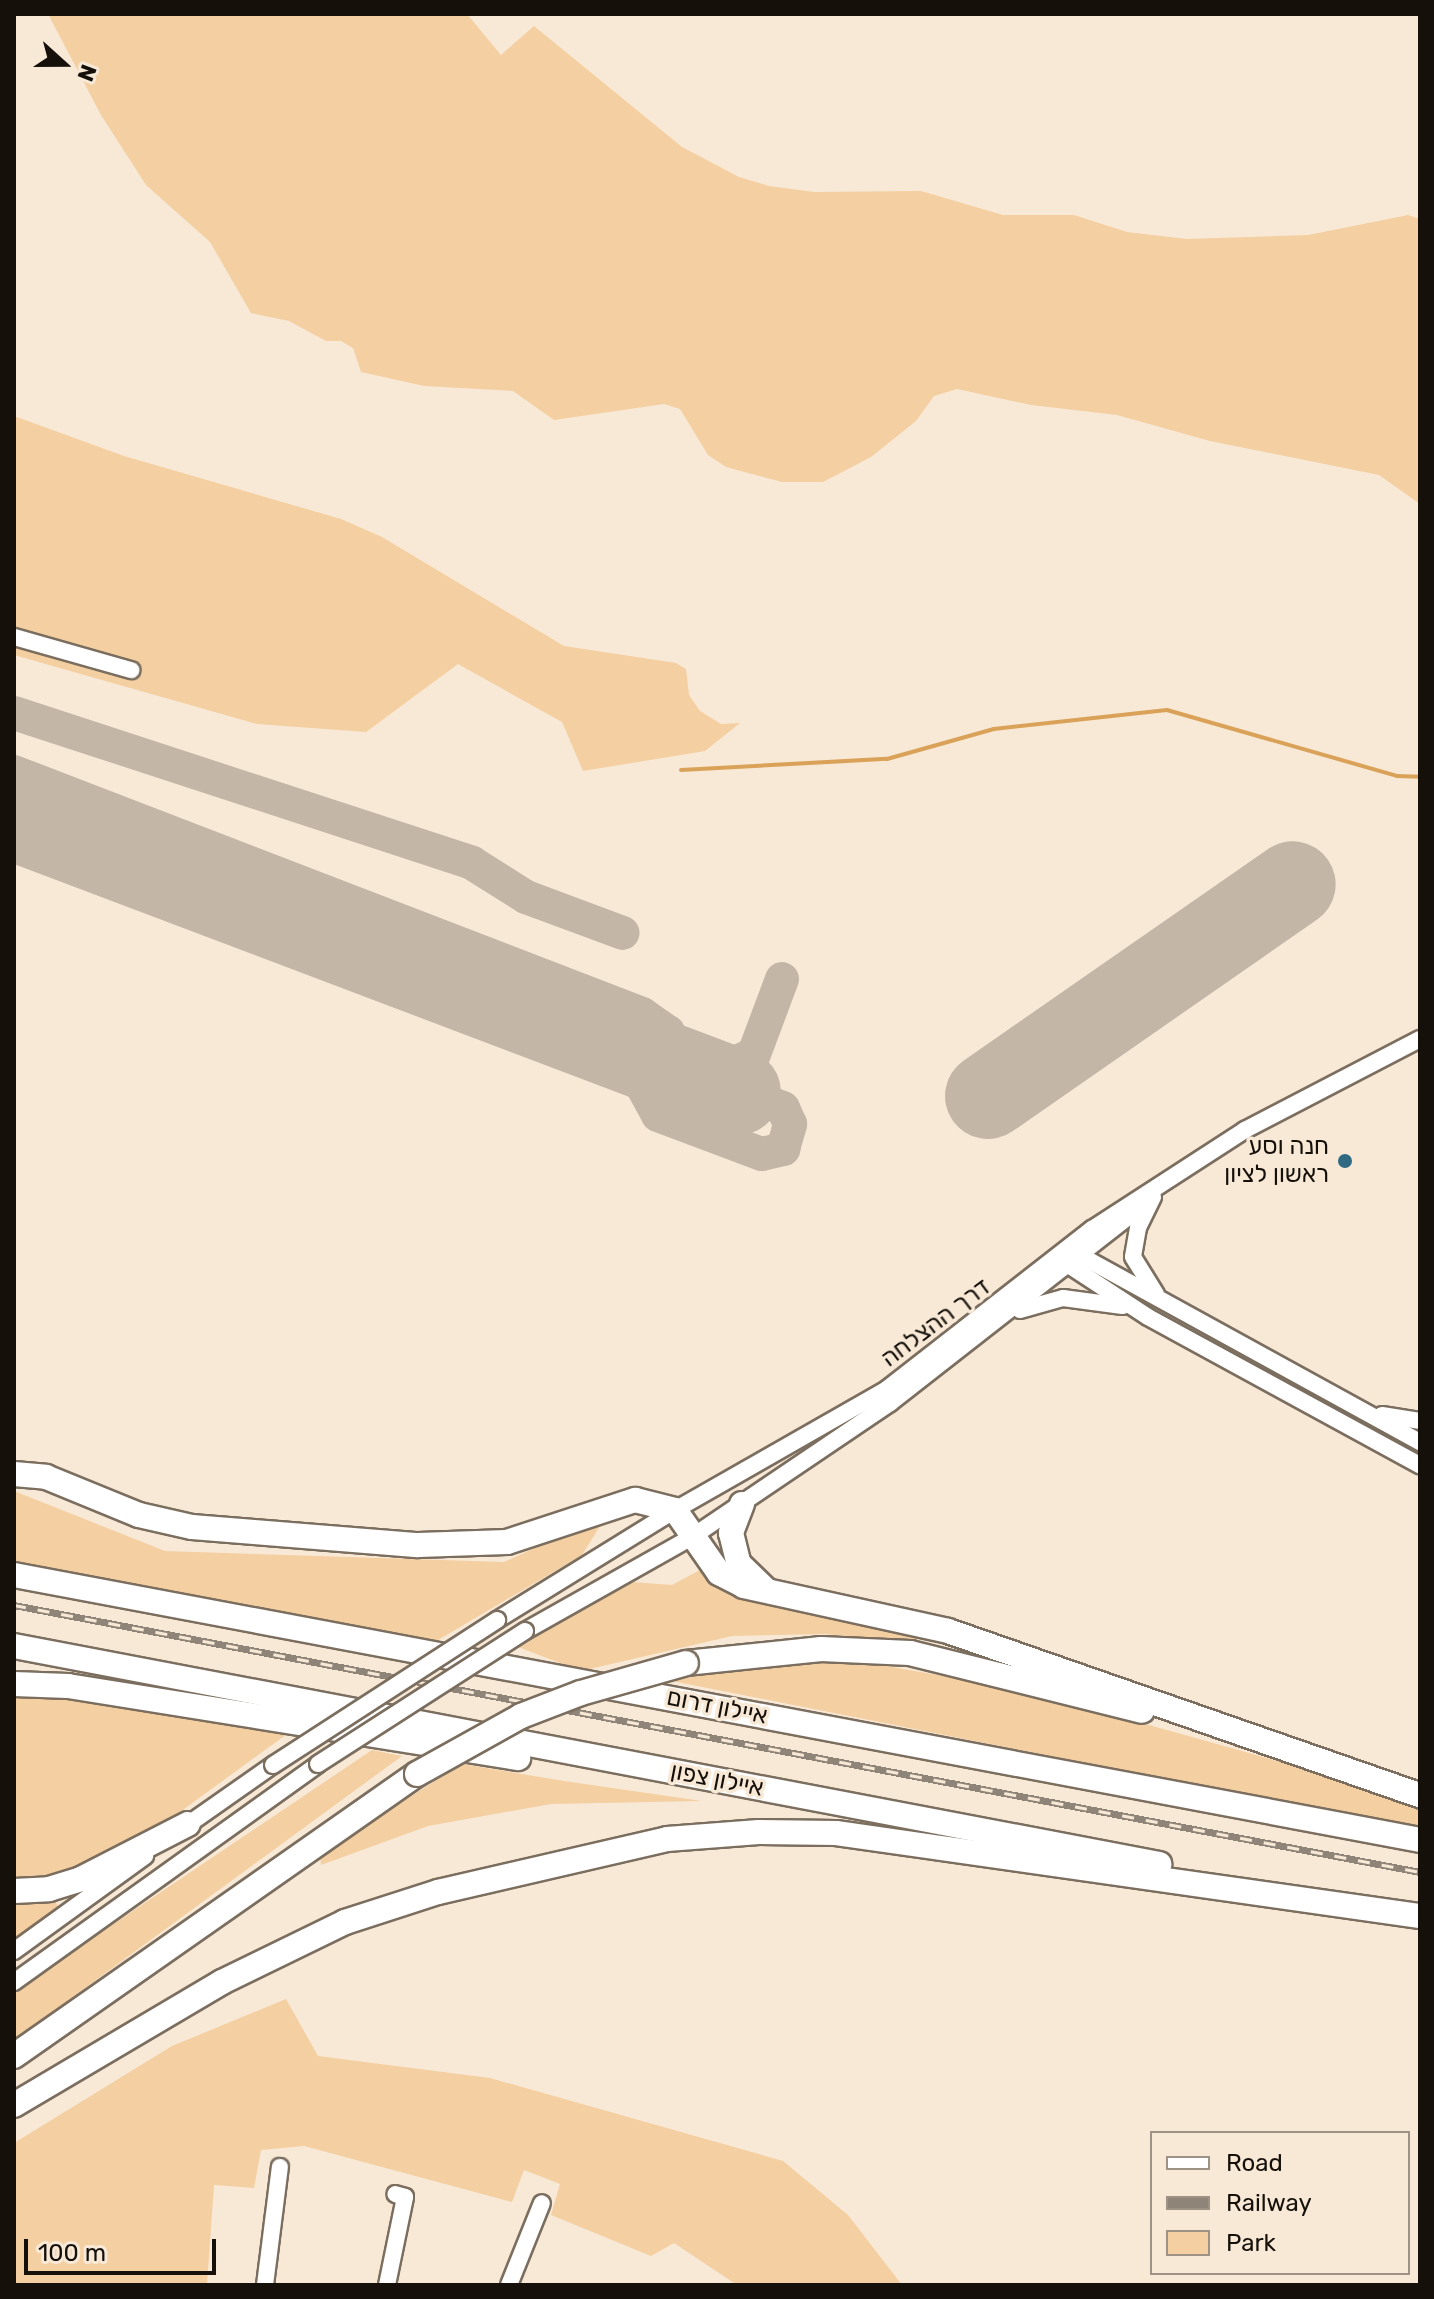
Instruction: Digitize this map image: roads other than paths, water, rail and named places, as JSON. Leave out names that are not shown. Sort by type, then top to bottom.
[{"type":"highway","points":[[14,1474],[46,1477],[139,1515],[192,1527],[418,1545],[507,1542],[635,1500],[675,1510],[719,1573],[767,1591],[961,1635],[1420,1795]]},
{"type":"highway","points":[[742,1504],[731,1533],[739,1564],[767,1591]]},
{"type":"highway","name":"איילון דרום","points":[[14,1575],[1420,1840]]},
{"type":"highway","name":"איילון צפון","points":[[14,1646],[1420,1915]]},
{"type":"highway","points":[[14,2056],[417,1774],[521,1716],[610,1683],[686,1663],[821,1649],[910,1653],[1047,1685],[1310,1758]]},
{"type":"highway","points":[[14,1684],[68,1686],[697,1787],[776,1791]]},
{"type":"highway","points":[[14,1891],[49,1889],[81,1879],[188,1824]]},
{"type":"highway","points":[[14,2105],[222,1982],[345,1922],[438,1892],[667,1839],[759,1832],[836,1833],[1420,1915]]},
{"type":"street","points":[[14,637],[131,670]]},
{"type":"street","name":"דרך ההצלחה","points":[[14,1982],[318,1764],[525,1631],[692,1537],[890,1403],[1003,1316],[1069,1258],[1212,1152],[1293,1101],[1420,1039]]},
{"type":"street","name":"דרך ההצלחה","points":[[14,1951],[273,1765],[497,1620],[675,1510],[887,1389],[1212,1152]]},
{"type":"street","points":[[1153,1197],[1138,1228],[1133,1257],[1145,1284],[1165,1304]]},
{"type":"street","points":[[1069,1258],[1165,1304],[1420,1442]]},
{"type":"street","points":[[1069,1258],[1148,1317],[1420,1465]]},
{"type":"street","points":[[1003,1316],[1063,1298],[1089,1298],[1148,1317]]},
{"type":"street","points":[[1366,1412],[1420,1421]]},
{"type":"street","points":[[265,2285],[280,2167]]},
{"type":"street","points":[[387,2285],[405,2197],[395,2194]]},
{"type":"street","points":[[509,2285],[542,2203]]},
{"type":"waterway","points":[[681,770],[887,759],[994,729],[1167,710],[1397,776],[1420,777]]},
{"type":"railway","points":[[14,1605],[1420,1872]]},
{"type":"place","name":"חנה וסע ראשון לציון","points":[[1345,1161]]}]
